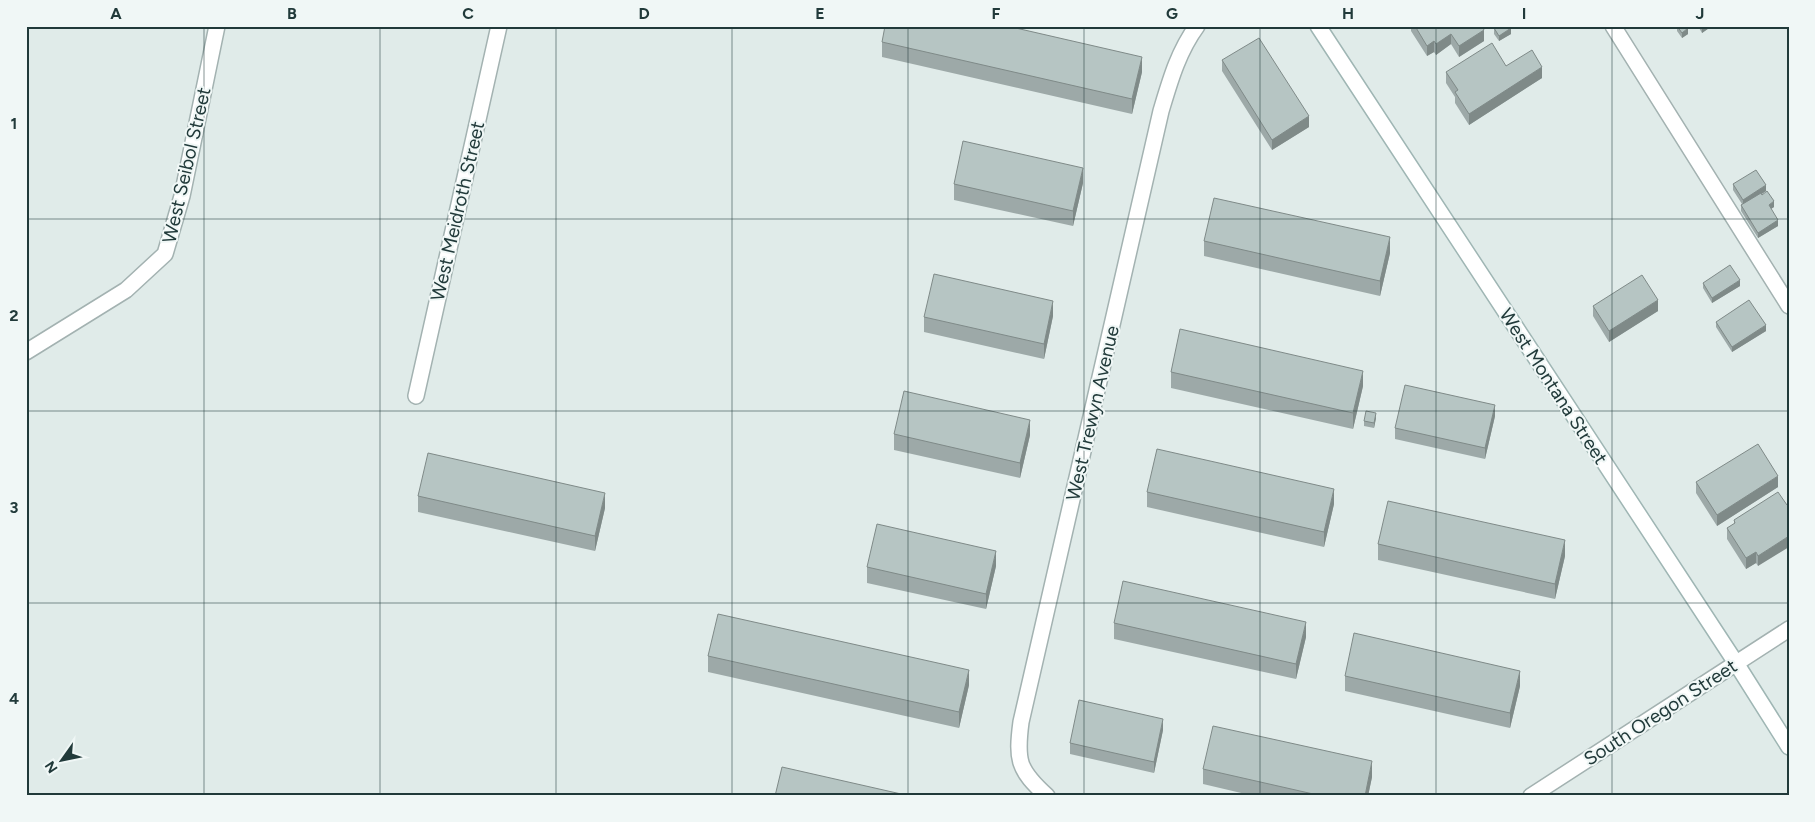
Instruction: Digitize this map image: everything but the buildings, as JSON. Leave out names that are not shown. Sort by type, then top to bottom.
[{"type":"street","name":"West Seibol Street","points":[[26,352],[126,290],[165,254],[182,196],[217,26]]},
{"type":"street","name":"West Meidroth Street","points":[[416,396],[499,26]]},
{"type":"street","name":"West Trewyn Avenue","points":[[1048,796],[1035,785],[1022,769],[1018,746],[1021,722],[1161,110],[1175,64],[1196,26]]},
{"type":"street","name":"West Montana Street","points":[[1318,26],[1736,663],[1789,748]]},
{"type":"street","points":[[1613,26],[1789,306]]},
{"type":"street","name":"South Oregon Street","points":[[1535,795],[1789,629]]}]
